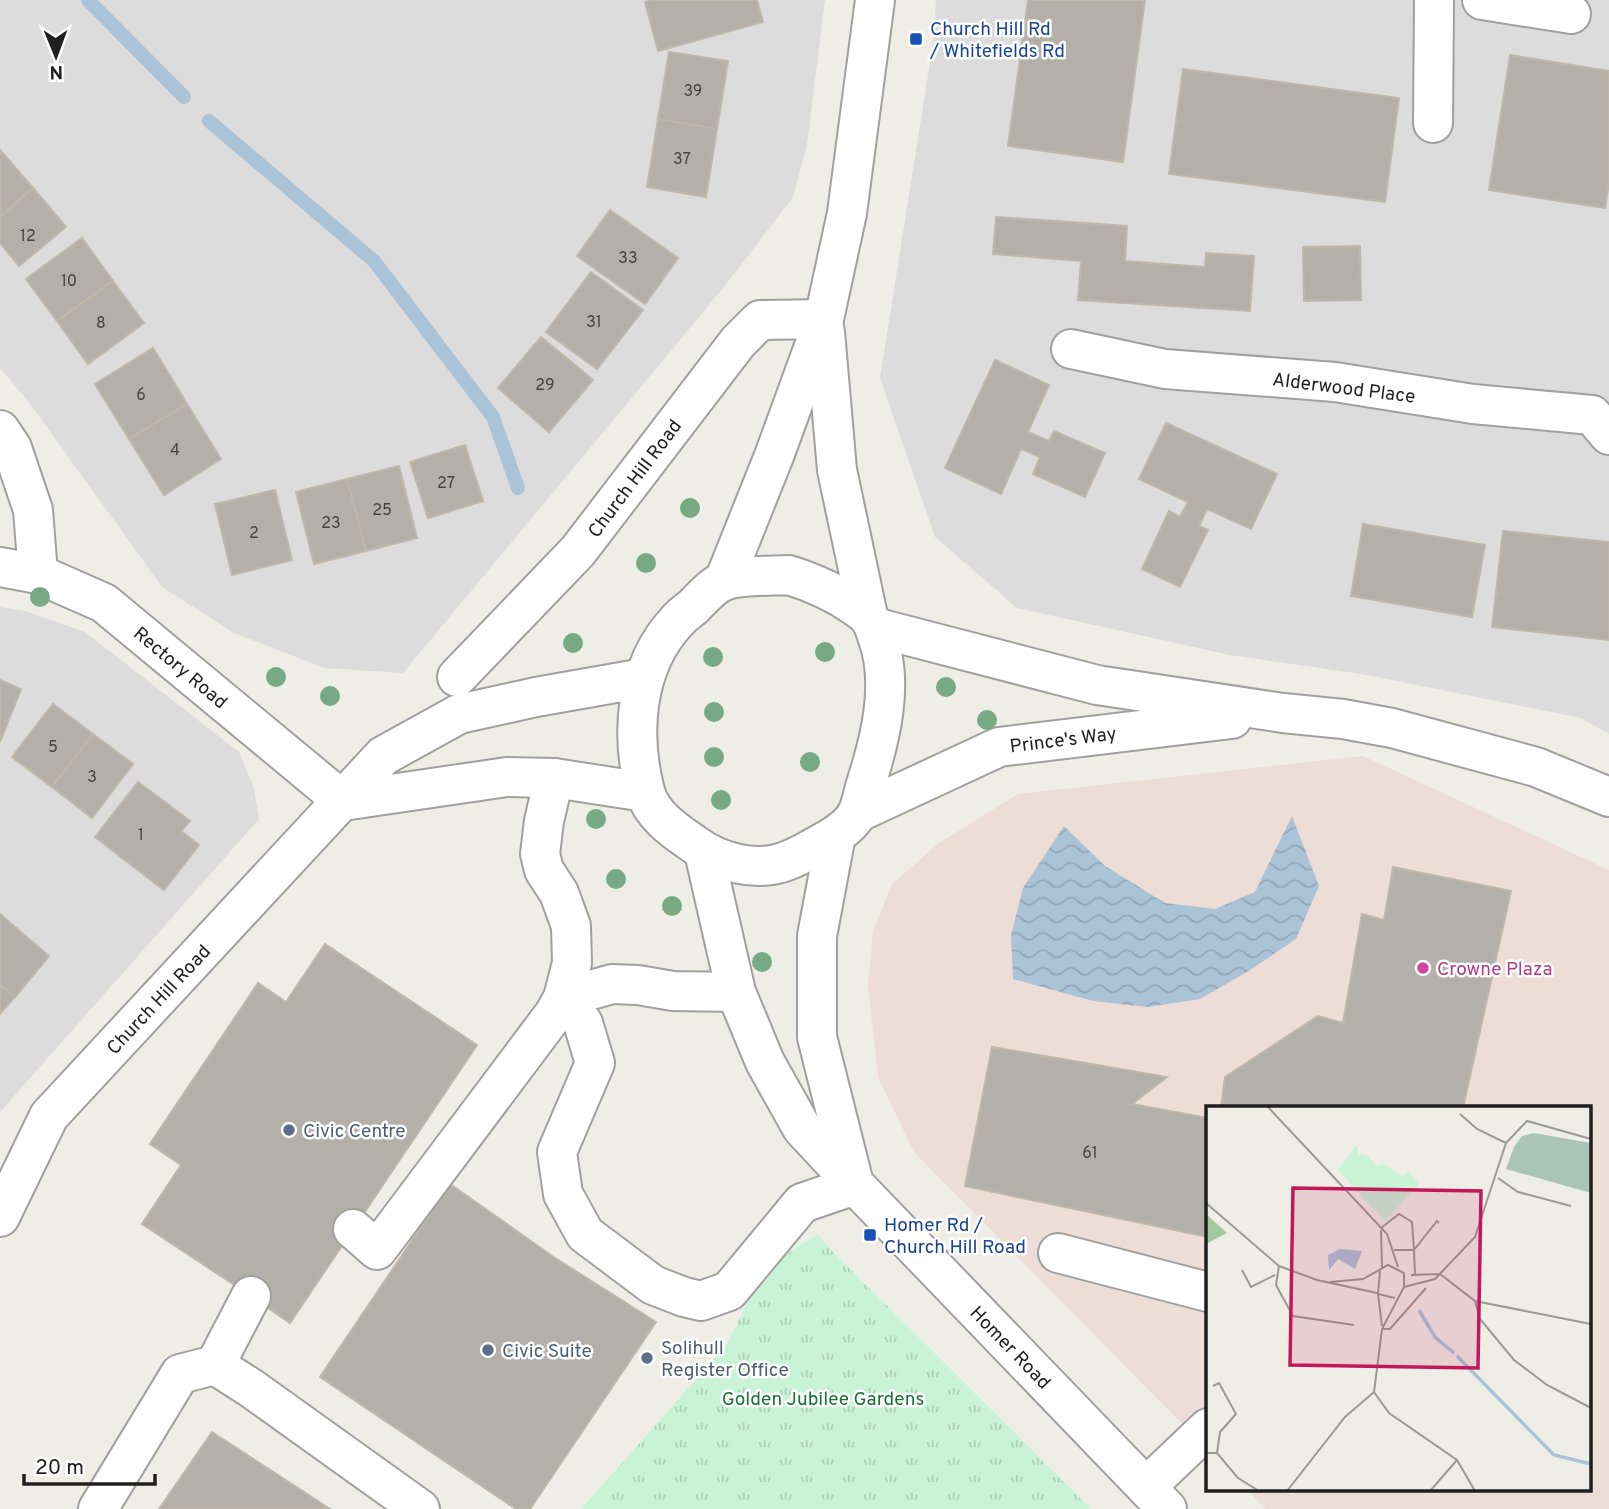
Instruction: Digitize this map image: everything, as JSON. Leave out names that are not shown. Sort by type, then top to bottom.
[{"type":"street","points":[[343,801],[507,777],[554,778],[645,792],[637,735],[644,678],[653,657],[676,621],[724,581],[774,456],[824,319],[847,213],[875,0]]},
{"type":"street","points":[[1433,123],[1434,0]]},
{"type":"street","points":[[1482,0],[1571,14]]},
{"type":"street","points":[[824,319],[837,470],[871,621]]},
{"type":"street","name":"Church Hill Road","points":[[457,677],[578,551],[738,342],[760,320],[824,319]]},
{"type":"street","name":"Alderwood Place","points":[[1071,349],[1165,369],[1335,382],[1473,404],[1592,415],[1609,435]]},
{"type":"street","points":[[0,430],[12,448],[33,510],[38,574]]},
{"type":"street","name":"Rectory Road","points":[[0,567],[38,574],[104,603],[343,801]]},
{"type":"street","points":[[724,581],[789,575],[817,584],[841,596],[871,621]]},
{"type":"street","name":"Prince's Way","points":[[871,621],[1097,685],[1392,728],[1536,767],[1609,797]]},
{"type":"street","name":"Homer Road","points":[[855,1185],[817,1037],[817,936],[846,824],[873,763],[884,698],[885,664],[871,621]]},
{"type":"street","name":"Church Hill Road","points":[[0,1217],[49,1116],[383,756],[459,714],[644,678]]},
{"type":"street","name":"Prince's Way","points":[[645,792],[660,816],[704,852],[746,865],[782,863],[809,851],[846,824],[999,747],[1283,713]]},
{"type":"street","points":[[353,1229],[377,1250],[554,1014],[563,998],[572,963],[572,926],[559,893],[544,870],[540,854],[554,778]]},
{"type":"street","name":"Homer Road","points":[[704,852],[736,992],[765,1062],[802,1128],[1157,1498]]},
{"type":"street","points":[[563,998],[612,984],[673,991],[736,992]]},
{"type":"street","points":[[563,998],[583,1023],[594,1063],[557,1152],[563,1194],[585,1234],[653,1285],[701,1301],[729,1291],[802,1203],[855,1185]]},
{"type":"street","points":[[1058,1253],[1206,1291]]},
{"type":"street","points":[[215,1365],[251,1296]]},
{"type":"street","points":[[98,1509],[180,1374],[215,1365],[235,1376],[420,1509]]},
{"type":"street","points":[[1157,1498],[1206,1431]]},
{"type":"shaded area","points":[[0,0],[825,0],[807,145],[793,197],[728,282],[403,673],[324,668],[234,633],[162,587],[31,405],[0,368]]},
{"type":"shaded area","points":[[936,0],[1609,0],[1609,734],[1581,718],[1367,675],[1230,655],[1017,608],[935,537],[880,378],[934,37]]},
{"type":"shaded area","points":[[0,607],[25,611],[85,632],[239,752],[254,788],[259,819],[0,1112]]},
{"type":"shaded area","points":[[1363,756],[1609,870],[1609,1509],[1266,1509],[1249,1492],[1592,1492],[1592,1106],[1206,1106],[1206,1448],[914,1152],[878,1077],[868,987],[873,931],[892,884],[939,843],[1018,794]]},
{"type":"green space","name":"Golden Jubilee Gardens","points":[[818,1234],[1091,1509],[581,1509],[726,1346],[765,1267]]},
{"type":"water","points":[[1292,816],[1319,886],[1296,939],[1247,972],[1200,999],[1148,1007],[1093,1001],[1013,979],[1011,935],[1023,888],[1064,826],[1105,866],[1165,903],[1215,909],[1255,892]]},
{"type":"building","points":[[757,0],[763,22],[658,51],[645,2]]},
{"type":"building","points":[[1028,0],[1145,0],[1123,162],[1008,146]]},
{"type":"building","points":[[669,52],[728,61],[717,129],[658,119]]},
{"type":"building","points":[[1510,55],[1609,71],[1609,183],[1605,208],[1489,190]]},
{"type":"building","points":[[1183,69],[1399,98],[1385,202],[1169,174]]},
{"type":"building","points":[[658,119],[717,129],[706,197],[647,187]]},
{"type":"building","points":[[0,150],[33,188],[0,217]]},
{"type":"building","points":[[33,188],[66,227],[19,266],[0,243],[0,217]]},
{"type":"building","points":[[610,210],[678,258],[645,304],[577,256]]},
{"type":"building","points":[[996,217],[1127,226],[1125,261],[1205,267],[1206,253],[1254,256],[1250,311],[1078,300],[1081,261],[993,254]]},
{"type":"building","points":[[82,238],[113,281],[57,321],[26,279]]},
{"type":"building","points":[[1360,246],[1361,300],[1304,301],[1303,247]]},
{"type":"building","points":[[591,272],[643,310],[597,369],[546,332]]},
{"type":"building","points":[[113,281],[144,323],[88,364],[57,321]]},
{"type":"building","points":[[541,337],[593,380],[549,432],[498,388]]},
{"type":"building","points":[[153,348],[187,404],[129,439],[95,384]]},
{"type":"building","points":[[995,360],[1049,385],[1028,432],[1049,441],[1054,431],[1105,453],[1085,497],[1033,474],[1040,457],[1021,449],[1001,494],[945,468]]},
{"type":"building","points":[[187,404],[221,459],[164,495],[129,439]]},
{"type":"building","points":[[1166,423],[1277,474],[1251,529],[1207,509],[1199,526],[1208,530],[1180,587],[1142,569],[1169,511],[1180,517],[1188,502],[1139,479]]},
{"type":"building","points":[[465,445],[483,501],[428,518],[410,462]]},
{"type":"building","points":[[399,466],[417,538],[366,551],[347,479]]},
{"type":"building","points":[[347,479],[366,551],[314,564],[296,492]]},
{"type":"building","points":[[275,490],[292,560],[232,575],[215,504]]},
{"type":"building","points":[[1363,524],[1485,545],[1472,617],[1351,596]]},
{"type":"building","points":[[1503,531],[1609,542],[1609,640],[1492,627]]},
{"type":"building","points":[[0,680],[21,689],[0,742]]},
{"type":"building","points":[[53,704],[93,734],[52,787],[12,757]]},
{"type":"building","points":[[93,734],[133,764],[92,818],[52,787]]},
{"type":"building","points":[[138,782],[190,821],[181,831],[199,845],[164,890],[95,837]]},
{"type":"building","name":"Crowne Plaza","points":[[1393,867],[1511,891],[1463,1106],[1221,1106],[1225,1077],[1318,1016],[1343,1023],[1362,914],[1384,920]]},
{"type":"building","points":[[0,914],[49,956],[15,997],[0,985]]},
{"type":"building","name":"Civic Centre","points":[[325,944],[477,1045],[290,1323],[142,1224],[181,1165],[150,1144],[258,983],[286,1002]]},
{"type":"building","points":[[0,985],[15,997],[0,1014]]},
{"type":"building","points":[[992,1047],[1167,1077],[1132,1104],[1206,1118],[1206,1237],[965,1186]]},
{"type":"building","name":"Civic Suite","points":[[450,1184],[555,1258],[656,1322],[530,1509],[516,1509],[320,1377]]},
{"type":"building","points":[[212,1432],[330,1509],[159,1509]]},
{"type":"waterway","points":[[88,0],[184,97]]},
{"type":"waterway","points":[[209,121],[374,261],[493,417],[518,488]]},
{"type":"place","name":"Church Hill Rd / Whitefields Rd","points":[[916,39]]},
{"type":"place","name":"Crowne Plaza","points":[[1423,968]]},
{"type":"place","name":"Civic Centre","points":[[289,1130]]},
{"type":"place","name":"Homer Rd / Church Hill Road","points":[[870,1235]]},
{"type":"place","name":"Civic Suite","points":[[488,1350]]},
{"type":"place","name":"Solihull Register Office","points":[[647,1358]]}]
